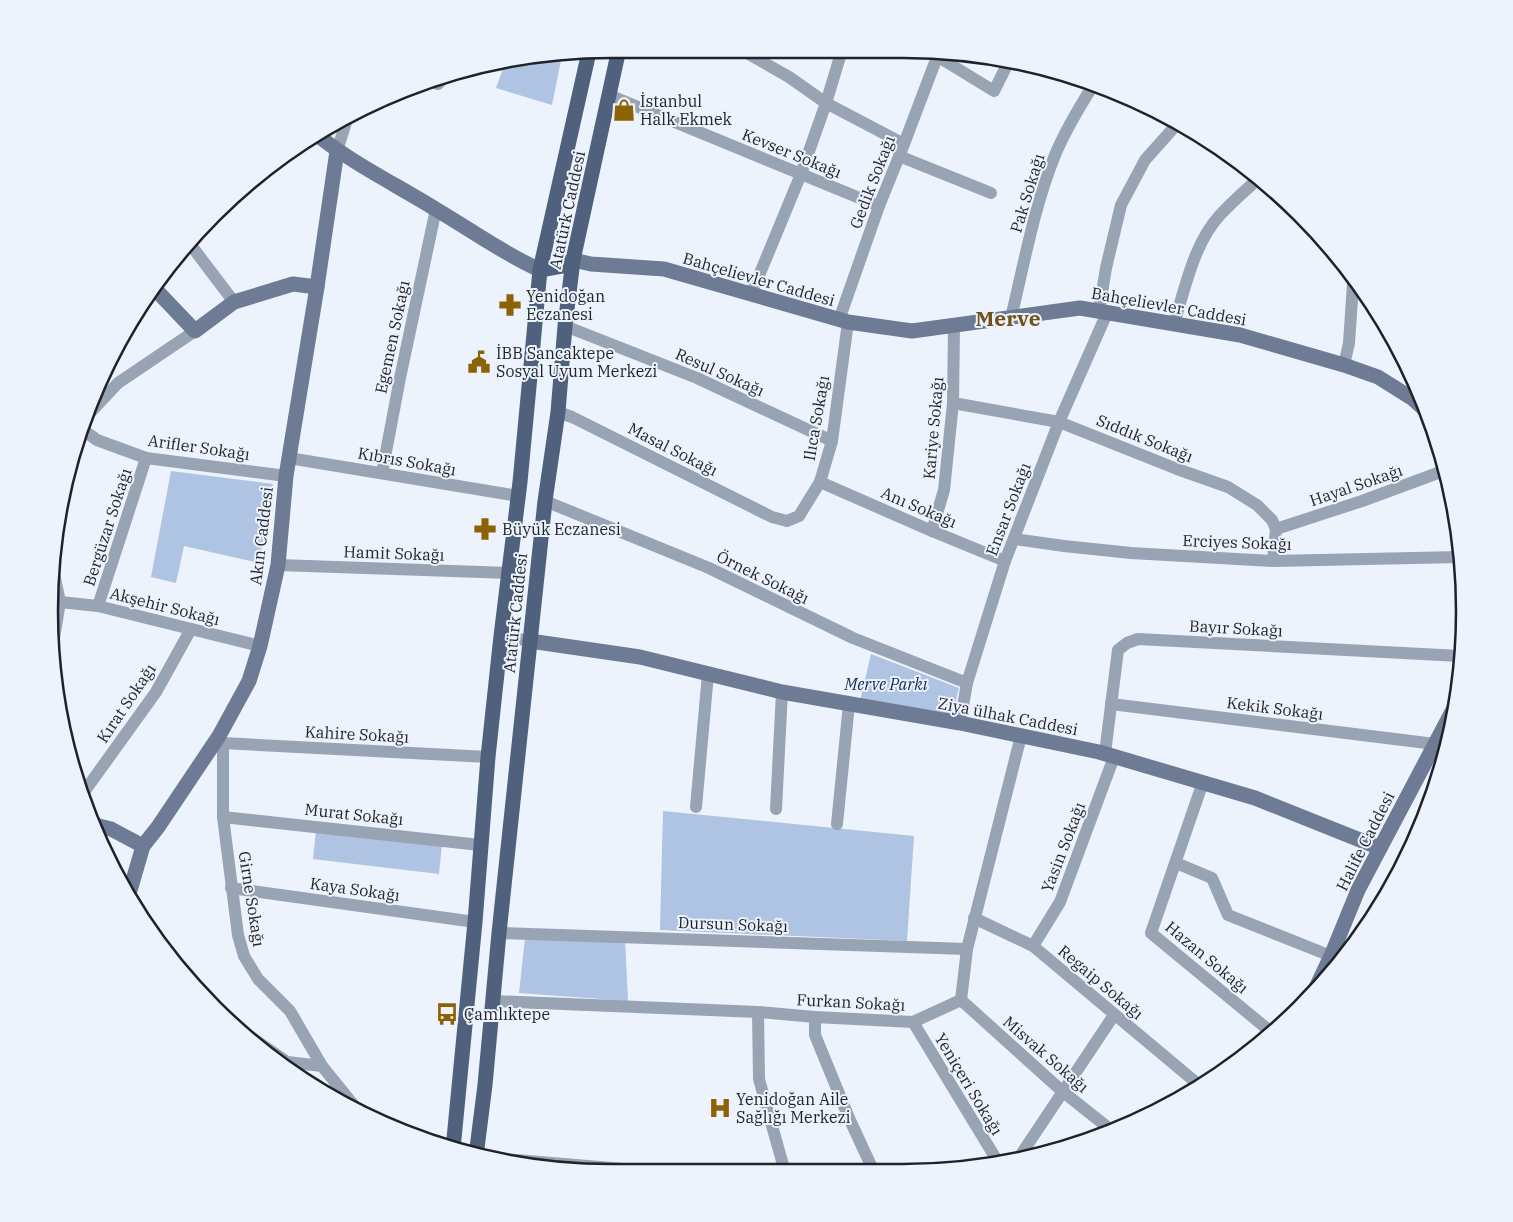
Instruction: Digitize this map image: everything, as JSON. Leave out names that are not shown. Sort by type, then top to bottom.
[{"type":"main road","name":"Atatürk Caddesi","points":[[477,1148],[545,501],[558,412],[573,260],[617,58]]},
{"type":"main road","name":"Atatürk Caddesi","points":[[454,1142],[475,922],[488,757],[510,573],[540,270],[588,59]]},
{"type":"main road","points":[[540,270],[562,266],[573,260]]},
{"type":"street","points":[[756,58],[789,76],[826,103],[904,144]]},
{"type":"street","points":[[751,295],[801,174],[840,58]]},
{"type":"street","name":"Gedik Sokağı","points":[[843,321],[879,206],[904,144],[930,59]]},
{"type":"street","points":[[942,59],[994,91],[1006,67]]},
{"type":"street","name":"Pak Sokağı","points":[[1011,318],[1031,232],[1055,154],[1090,91]]},
{"type":"street","name":"Kevser Sokağı","points":[[609,95],[879,206]]},
{"type":"street","points":[[337,151],[345,126]]},
{"type":"street","name":"Ensar Sokağı","points":[[960,723],[967,683],[1006,561],[1103,312],[1106,268],[1120,205],[1145,160],[1173,129]]},
{"type":"street","points":[[322,139],[337,151],[436,209],[517,260],[540,270]]},
{"type":"street","name":"Akın Caddesi","points":[[131,886],[143,846],[221,739],[249,681],[260,646],[278,565],[286,476],[337,151]]},
{"type":"street","points":[[899,156],[991,193]]},
{"type":"street","points":[[1174,324],[1193,261],[1204,239],[1219,216],[1253,184]]},
{"type":"street","name":"Egemen Sokağı","points":[[382,473],[436,209]]},
{"type":"street","points":[[193,248],[234,302]]},
{"type":"street","name":"Bahçelievler Caddesi","points":[[573,260],[591,264],[664,269],[843,321],[912,331],[1080,308],[1240,335],[1344,365],[1378,377],[1413,400]]},
{"type":"street","points":[[98,404],[118,383],[196,331],[234,302],[292,284],[317,287]]},
{"type":"street","points":[[1344,365],[1349,343],[1353,290]]},
{"type":"street","points":[[159,293],[196,331]]},
{"type":"street","name":"Ilıca Sokağı","points":[[772,517],[787,520],[800,516],[820,482],[832,441],[843,321]]},
{"type":"street","name":"Resul Sokağı","points":[[565,326],[697,378],[832,441]]},
{"type":"street","name":"Kariye Sokağı","points":[[932,531],[944,490],[953,403],[954,326]]},
{"type":"street","name":"Sıddık Sokağı","points":[[953,403],[1059,422],[1177,469],[1228,487],[1258,505],[1272,520],[1276,528]]},
{"type":"street","name":"Masal Sokağı","points":[[558,412],[572,417],[772,517]]},
{"type":"street","name":"Arifler Sokağı","points":[[87,433],[97,440],[146,458],[286,476]]},
{"type":"street","name":"Bergüzar Sokağı","points":[[98,606],[146,458]]},
{"type":"street","name":"Kıbrıs Sokağı","points":[[289,458],[518,496]]},
{"type":"street","name":"Hayal Sokağı","points":[[1276,528],[1362,501],[1438,473]]},
{"type":"street","name":"Anı Sokağı","points":[[820,482],[1006,561]]},
{"type":"street","name":"Örnek Sokağı","points":[[545,501],[709,568],[853,638],[967,683]]},
{"type":"street","points":[[1273,561],[1276,528]]},
{"type":"street","name":"Erciyes Sokağı","points":[[1014,539],[1131,553],[1273,561],[1453,557]]},
{"type":"street","name":"Hamit Sokağı","points":[[278,565],[510,573]]},
{"type":"street","points":[[58,595],[60,602],[58,614]]},
{"type":"street","name":"Akşehir Sokağı","points":[[60,602],[98,606],[260,646]]},
{"type":"street","name":"Kırat Sokağı","points":[[87,788],[156,692],[191,629]]},
{"type":"street","points":[[501,636],[530,641]]},
{"type":"street","name":"Bayır Sokağı","points":[[1109,755],[1111,704],[1118,650],[1127,642],[1138,639],[1453,656]]},
{"type":"street","name":"Ziya ülhak Caddesi","points":[[530,641],[640,658],[782,692],[960,723],[1109,755],[1255,798],[1380,848]]},
{"type":"street","points":[[696,807],[708,674]]},
{"type":"street","points":[[776,809],[782,692]]},
{"type":"street","points":[[838,824],[849,704]]},
{"type":"street","name":"Kekik Sokağı","points":[[1111,704],[1435,744]]},
{"type":"street","name":"Halife Caddesi","points":[[1337,952],[1358,890],[1442,731]]},
{"type":"street","points":[[961,1000],[966,949],[1021,736]]},
{"type":"street","name":"Kahire Sokağı","points":[[221,739],[488,757]]},
{"type":"street","name":"Girne Sokağı","points":[[221,739],[223,817],[238,935],[244,956],[258,979],[290,1012],[322,1066],[347,1097]]},
{"type":"street","name":"Yasin Sokağı","points":[[1033,946],[1060,902],[1109,755]]},
{"type":"street","name":"Hazan Sokağı","points":[[1202,782],[1151,933],[1266,1028]]},
{"type":"street","name":"Murat Sokağı","points":[[223,817],[480,845]]},
{"type":"street","points":[[102,827],[111,829],[143,846]]},
{"type":"street","points":[[1176,863],[1212,878],[1228,914],[1337,952]]},
{"type":"street","name":"Kaya Sokağı","points":[[231,888],[475,922]]},
{"type":"street","name":"Regaip Sokağı","points":[[974,918],[1033,946],[1194,1081]]},
{"type":"street","name":"Dursun Sokağı","points":[[499,933],[966,949]]},
{"type":"street","name":"Furkan Sokağı","points":[[493,1001],[758,1012],[815,1018],[913,1022],[961,1000]]},
{"type":"street","name":"Misvak Sokağı","points":[[961,1000],[1062,1091],[1106,1125]]},
{"type":"street","points":[[758,1012],[759,1079],[783,1164]]},
{"type":"street","points":[[1023,1151],[1114,1015]]},
{"type":"street","points":[[815,1018],[815,1035],[870,1164]]},
{"type":"street","name":"Yeniçeri Sokağı","points":[[913,1022],[995,1157]]},
{"type":"street","points":[[291,1062],[322,1066]]},
{"type":"green space","points":[[561,60],[552,105],[496,88],[503,68]]},
{"type":"green space","points":[[171,471],[273,484],[259,563],[184,546],[176,583],[151,577]]},
{"type":"green space","name":"Merve Parkı","points":[[871,654],[959,688],[952,716],[860,701]]},
{"type":"green space","points":[[663,811],[914,836],[907,941],[660,930]]},
{"type":"green space","points":[[316,830],[442,844],[439,874],[313,859]]},
{"type":"green space","points":[[525,938],[625,939],[628,1001],[519,993]]},
{"type":"place","name":"İstanbul Halk Ekmek","points":[[624,110]]},
{"type":"place","name":"Yenidoğan Eczanesi","points":[[510,305]]},
{"type":"place","name":"İBB Sancaktepe Sosyal Uyum Merkezi","points":[[479,362]]},
{"type":"place","name":"Büyük Eczanesi","points":[[485,529]]},
{"type":"place","name":"Çamlıktepe","points":[[447,1014]]},
{"type":"place","name":"Yenidoğan Aile Sağlığı Merkezi","points":[[720,1108]]},
{"type":"district","name":"Merve","points":[[1008,318]]}]
